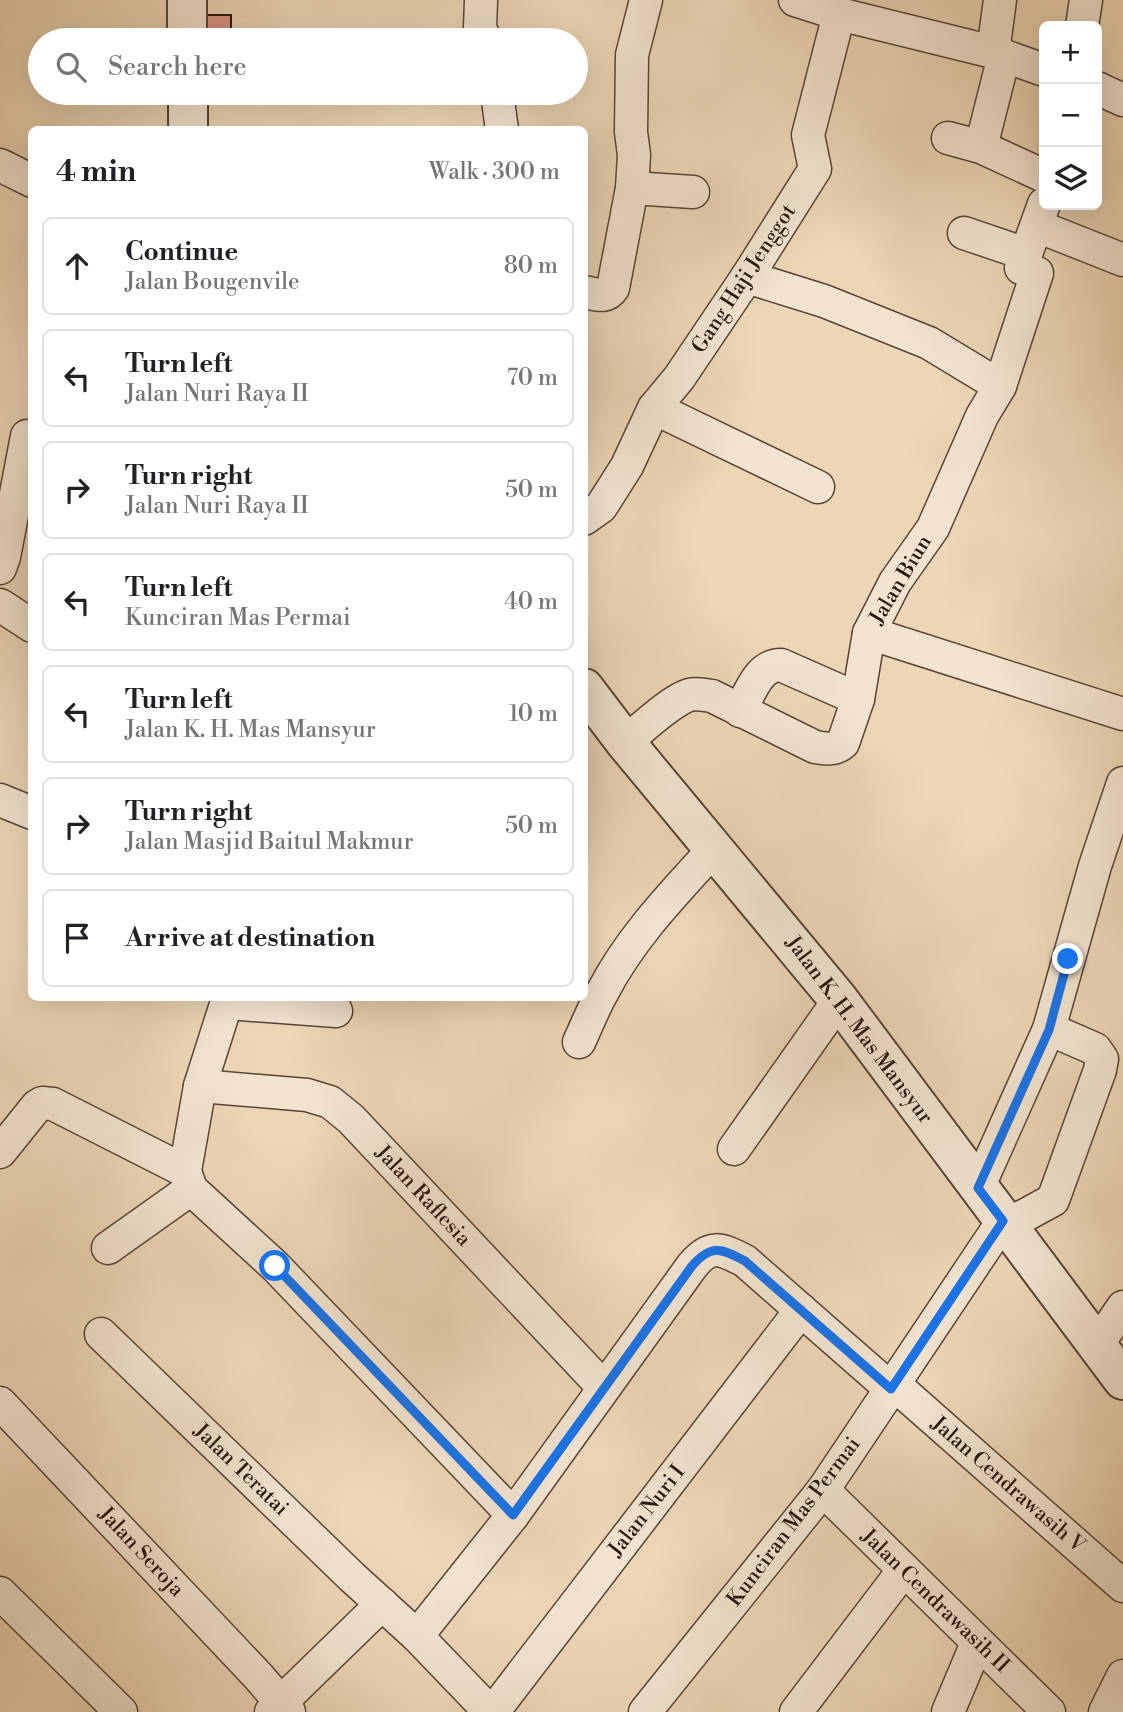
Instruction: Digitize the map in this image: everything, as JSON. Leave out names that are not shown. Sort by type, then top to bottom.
[{"type":"street","points":[[480,28],[481,0]]},
{"type":"street","points":[[588,293],[604,295],[610,293],[613,288],[632,188],[632,55],[646,0]]},
{"type":"street","points":[[795,0],[839,14],[998,54],[1039,68]]},
{"type":"street","points":[[981,147],[998,54],[1000,0]]},
{"type":"street","points":[[1083,21],[1086,0]]},
{"type":"street","points":[[189,28],[192,1]]},
{"type":"street","name":"Gang Haji Jenggot","points":[[590,506],[627,466],[654,408],[679,379],[814,169],[808,135],[839,14]]},
{"type":"street","points":[[1102,91],[1123,100]]},
{"type":"street","points":[[188,105],[188,126]]},
{"type":"street","points":[[499,105],[501,126]]},
{"type":"street","points":[[948,138],[981,147],[1039,174]]},
{"type":"street","points":[[0,165],[28,179]]},
{"type":"street","points":[[632,188],[693,192]]},
{"type":"street","points":[[964,233],[1036,228],[1123,260]]},
{"type":"street","name":"Jalan Biun","points":[[625,741],[676,702],[689,695],[699,694],[712,696],[815,747],[838,748],[843,743],[858,699],[869,633],[895,582],[933,528],[982,416],[1000,386],[1037,273],[1021,268],[1036,228]]},
{"type":"street","points":[[747,277],[824,301],[929,344],[1000,386]]},
{"type":"street","points":[[654,408],[818,487]]},
{"type":"street","points":[[0,568],[27,436]]},
{"type":"street","points":[[0,605],[28,623]]},
{"type":"street","points":[[869,633],[1123,714]]},
{"type":"street","points":[[740,711],[760,674],[766,667],[773,665],[781,665],[858,699]]},
{"type":"street","name":"Jalan K. H. Mas Mansyur","points":[[588,693],[839,1000],[1123,1380]]},
{"type":"street","points":[[978,1188],[1049,1030],[1109,869],[1122,790]]},
{"type":"street","points":[[0,800],[28,811]]},
{"type":"street","points":[[579,1042],[602,992],[621,961],[662,906],[715,848]]},
{"type":"street","points":[[734,1149],[839,1000]]},
{"type":"street","points":[[108,1248],[188,1180],[200,1087],[228,1001]]},
{"type":"street","points":[[238,1001],[336,1011]]},
{"type":"street","points":[[1005,1223],[1053,1200],[1100,1070],[1102,1059],[1096,1049],[1049,1030]]},
{"type":"street","name":"Jalan Raflesia","points":[[200,1087],[307,1095],[330,1102],[351,1119],[604,1388]]},
{"type":"street","points":[[0,1152],[37,1106],[42,1103],[53,1104],[188,1180],[275,1266],[513,1515]]},
{"type":"street","name":"Kunciran Mas Permai","points":[[645,1712],[823,1490],[1005,1223]]},
{"type":"street","name":"Jalan Cendrawasih V","points":[[416,1636],[513,1515],[692,1266],[702,1254],[715,1249],[745,1261],[891,1389],[904,1393],[1123,1586]]},
{"type":"street","points":[[1097,1345],[1123,1307]]},
{"type":"street","name":"Jalan Nuri I","points":[[491,1712],[801,1310]]},
{"type":"street","name":"Jalan Teratai","points":[[102,1334],[416,1636],[491,1712]]},
{"type":"street","name":"Jalan Seroja","points":[[0,1403],[258,1676],[280,1709]]},
{"type":"street","name":"Jalan Cendrawasih II","points":[[823,1490],[1049,1712]]},
{"type":"street","points":[[796,1712],[903,1571]]},
{"type":"street","points":[[0,1593],[121,1712]]},
{"type":"street","points":[[280,1709],[382,1604]]},
{"type":"street","points":[[948,1712],[977,1643]]},
{"type":"street","points":[[1105,1712],[1123,1676]]},
{"type":"building","points":[[199,15],[231,15],[231,28],[199,28]]},
{"type":"route","points":[[275,1266],[513,1515],[692,1266],[702,1254],[715,1249],[745,1261],[891,1389],[1003,1221],[978,1188],[1049,1030],[1068,959]]}]
